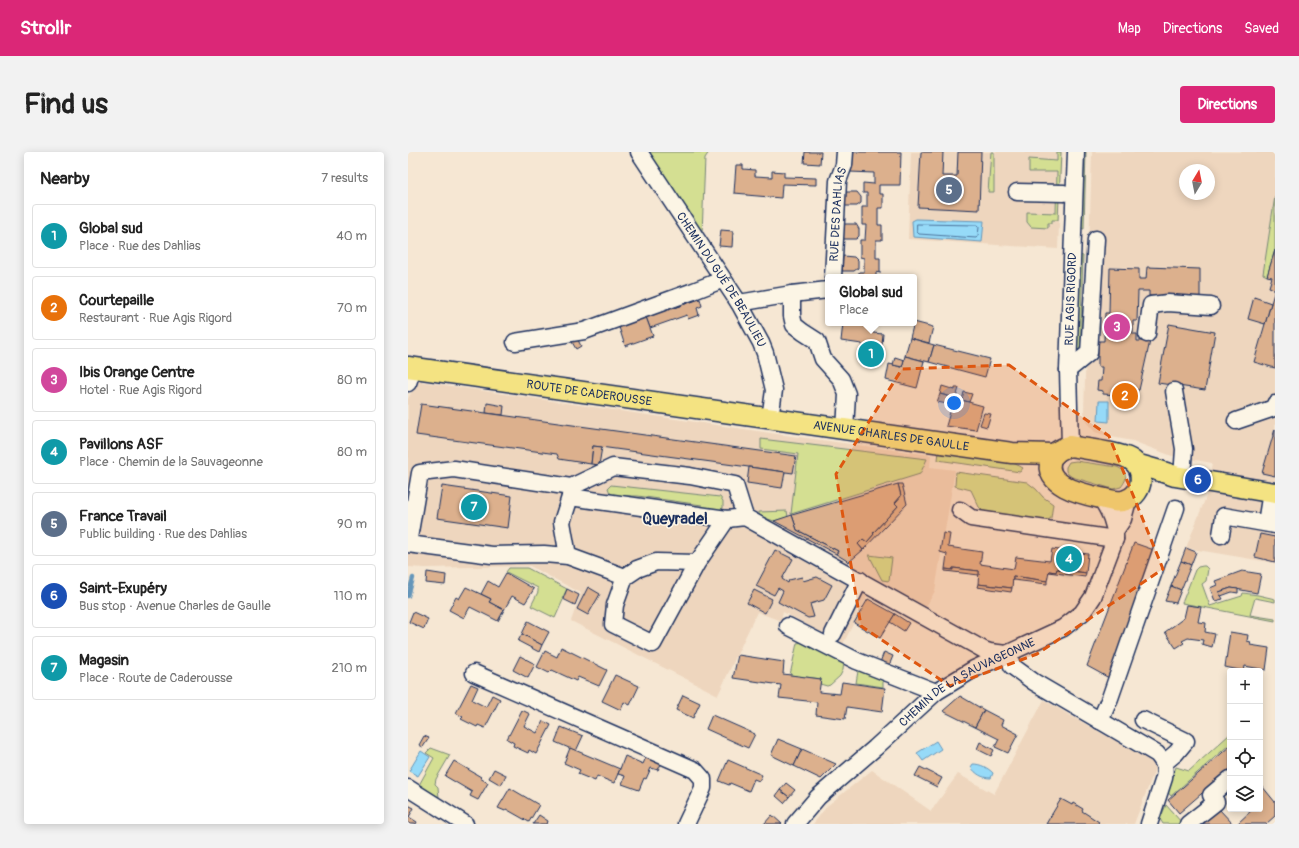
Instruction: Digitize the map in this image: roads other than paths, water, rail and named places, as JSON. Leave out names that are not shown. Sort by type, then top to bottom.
[{"type":"main road","name":"ROUTE DE CADEROUSSE","points":[[410,373],[770,419]]},
{"type":"main road","name":"AVENUE CHARLES DE GAULLE","points":[[770,419],[1012,453],[1058,457],[1125,456],[1136,464],[1178,477],[1273,492]]},
{"type":"main road","name":"AVENUE CHARLES DE GAULLE","points":[[1058,457],[1055,480],[1060,485],[1075,491],[1116,502],[1133,495],[1149,484],[1178,477]]},
{"type":"main road","points":[[1133,495],[1141,477],[1140,470],[1136,464]]},
{"type":"street","name":"CHEMIN DU GUÉ DE BEAULIEU","points":[[640,152],[739,303],[761,343],[774,390],[770,419]]},
{"type":"street","name":"RUE DES DAHLIAS","points":[[833,274],[838,181],[844,165],[845,152]]},
{"type":"street","name":"RUE AGIS RIGORD","points":[[1058,457],[1068,370],[1076,152]]},
{"type":"street","points":[[1017,192],[1064,193]]},
{"type":"street","points":[[1068,370],[1089,353],[1096,239]]},
{"type":"street","points":[[515,342],[584,330],[691,292],[722,279]]},
{"type":"street","points":[[739,303],[825,290]]},
{"type":"street","points":[[792,294],[792,316],[794,325],[817,341],[823,359],[841,379],[847,394],[845,430]]},
{"type":"street","points":[[1147,334],[1151,305],[1168,303],[1212,306]]},
{"type":"street","points":[[1174,391],[1184,448],[1178,477]]},
{"type":"street","points":[[1236,421],[1274,408],[1275,404]]},
{"type":"street","points":[[568,556],[562,522],[570,492],[613,466],[690,476],[735,485],[745,517]]},
{"type":"street","points":[[625,577],[568,556],[544,554],[492,555],[408,544],[420,473],[454,469],[570,492],[727,519],[745,517],[984,650],[1006,654],[1010,658],[1012,666],[1034,682],[1157,754],[1164,763],[1165,772],[1148,824]]},
{"type":"street","points":[[1221,535],[1224,516],[1270,524],[1273,492]]},
{"type":"street","name":"CHEMIN DE LA SAUVAGEONNE","points":[[795,824],[818,798],[936,692],[974,669],[1063,628],[1082,614],[1093,596],[1115,535],[1133,495]]},
{"type":"street","points":[[960,510],[971,518],[1115,535],[1109,510],[1101,498]]},
{"type":"street","points":[[1100,721],[1110,698],[1176,508]]},
{"type":"street","points":[[697,563],[656,562],[637,569],[625,577],[615,605],[613,624],[653,644],[697,563],[727,519]]},
{"type":"street","points":[[833,634],[860,580]]},
{"type":"street","points":[[788,626],[857,661],[936,692]]},
{"type":"street","points":[[474,673],[695,770],[703,779],[704,788],[686,824]]},
{"type":"street","points":[[1143,720],[1186,740],[1164,763]]},
{"type":"street","points":[[1188,824],[1216,802],[1211,795],[1227,782]]},
{"type":"street","points":[[408,788],[465,824]]},
{"type":"water","points":[[916,219],[984,221],[982,242],[913,237],[912,221]]},
{"type":"water","points":[[1099,401],[1109,401],[1109,422],[1098,421]]},
{"type":"water","points":[[936,741],[941,749],[923,761],[917,753]]},
{"type":"water","points":[[421,751],[430,757],[418,776],[409,771]]},
{"type":"water","points":[[973,764],[989,769],[993,773],[991,778],[977,774],[971,767]]},
{"type":"waterway","points":[[408,596],[413,578]]},
{"type":"place","name":"France Travail","points":[[949,190]]},
{"type":"place","name":"Ibis Orange Centre","points":[[1117,327]]},
{"type":"place","name":"Global sud","points":[[871,354]]},
{"type":"place","name":"Courtepaille","points":[[1125,396]]},
{"type":"place","name":"Saint-Exupéry","points":[[1198,480]]},
{"type":"place","name":"Magasin","points":[[474,507]]},
{"type":"place","name":"Pavillons ASF","points":[[1069,559]]},
{"type":"district","name":"Queyradel","points":[[675,518]]}]
